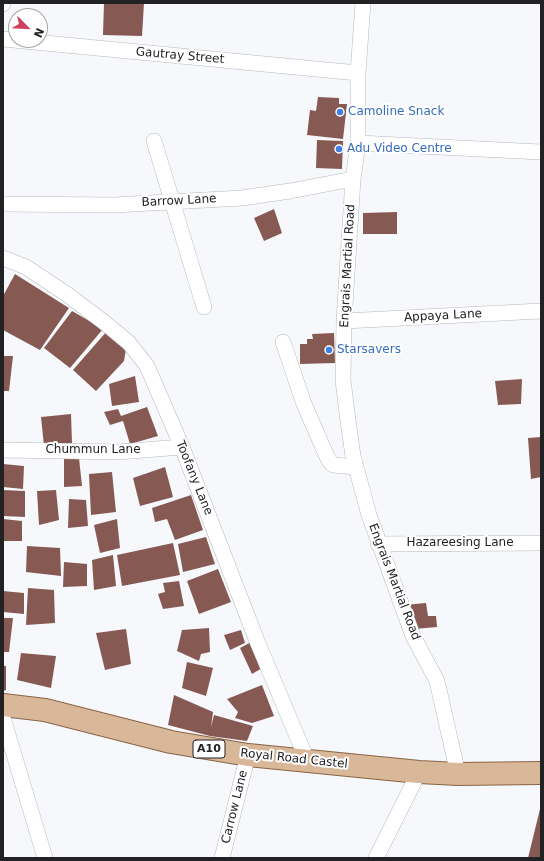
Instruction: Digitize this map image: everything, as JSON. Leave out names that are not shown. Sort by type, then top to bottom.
[{"type":"main road","name":"Royal Road Castel","points":[[3,705],[45,710],[172,742],[248,755],[419,772],[458,774],[541,773]]},
{"type":"street","name":"Engrais Martial Road","points":[[363,3],[358,73],[358,144],[353,179],[344,321],[343,380],[348,421],[356,467],[378,544],[413,636],[437,681],[458,774]]},
{"type":"street","name":"Gautray Street","points":[[3,39],[358,73]]},
{"type":"street","points":[[154,141],[171,202],[204,307]]},
{"type":"street","points":[[358,144],[541,152]]},
{"type":"street","name":"Barrow Lane","points":[[3,204],[114,205],[242,198],[353,179]]},
{"type":"street","name":"Toofany Lane","points":[[3,258],[26,267],[105,322],[129,343],[147,366],[182,447],[257,641],[307,760]]},
{"type":"street","name":"Appaya Lane","points":[[344,321],[541,312]]},
{"type":"street","points":[[283,342],[304,404],[328,459],[333,465],[356,467]]},
{"type":"street","name":"Chummun Lane","points":[[3,450],[118,452],[182,447]]},
{"type":"street","name":"Hazareesing Lane","points":[[378,544],[541,543]]},
{"type":"street","points":[[3,718],[45,858]]},
{"type":"street","name":"Carrow Lane","points":[[222,858],[248,755]]},
{"type":"street","points":[[376,858],[419,772]]},
{"type":"building","points":[[104,3],[144,3],[142,36],[103,35]]},
{"type":"building","points":[[318,97],[339,98],[339,104],[347,104],[343,139],[307,135],[310,110],[316,111]]},
{"type":"building","points":[[317,140],[343,141],[342,169],[316,168]]},
{"type":"building","points":[[274,209],[282,233],[264,241],[254,218]]},
{"type":"building","points":[[397,212],[397,234],[363,234],[363,213]]},
{"type":"building","points":[[15,274],[69,308],[40,350],[3,330],[3,296]]},
{"type":"building","points":[[72,311],[103,329],[70,368],[44,348]]},
{"type":"building","points":[[107,331],[126,349],[124,361],[96,391],[73,370]]},
{"type":"building","points":[[334,333],[335,363],[300,364],[300,344],[307,344],[307,339],[313,339],[312,334]]},
{"type":"building","points":[[3,356],[13,356],[9,391],[3,391]]},
{"type":"building","points":[[135,376],[139,402],[112,406],[109,384]]},
{"type":"building","points":[[522,379],[521,404],[498,405],[495,381]]},
{"type":"building","points":[[147,407],[158,436],[130,444],[123,421],[110,425],[104,412],[118,409],[121,416]]},
{"type":"building","points":[[71,414],[72,443],[44,446],[41,417]]},
{"type":"building","points":[[541,437],[541,477],[531,479],[528,438]]},
{"type":"building","points":[[79,458],[82,486],[64,487],[64,459]]},
{"type":"building","points":[[3,464],[24,466],[23,489],[3,487]]},
{"type":"building","points":[[165,467],[173,497],[140,506],[133,478]]},
{"type":"building","points":[[112,472],[116,512],[91,515],[89,474]]},
{"type":"building","points":[[3,490],[25,491],[25,517],[3,516]]},
{"type":"building","points":[[56,490],[59,520],[39,525],[37,491]]},
{"type":"building","points":[[191,495],[203,530],[175,540],[167,519],[155,522],[152,508]]},
{"type":"building","points":[[69,499],[86,500],[88,526],[68,528]]},
{"type":"building","points":[[3,519],[22,521],[22,541],[3,541]]},
{"type":"building","points":[[117,519],[120,548],[100,553],[94,525]]},
{"type":"building","points":[[206,537],[215,564],[183,572],[178,544]]},
{"type":"building","points":[[173,543],[180,575],[122,586],[117,555]]},
{"type":"building","points":[[27,546],[60,548],[61,576],[26,572]]},
{"type":"building","points":[[113,555],[116,586],[94,590],[92,560]]},
{"type":"building","points":[[64,562],[87,564],[87,586],[63,587]]},
{"type":"building","points":[[218,569],[231,602],[199,614],[187,581]]},
{"type":"building","points":[[179,581],[184,606],[163,609],[158,594],[165,592],[163,583]]},
{"type":"building","points":[[28,588],[54,590],[55,623],[26,625]]},
{"type":"building","points":[[3,591],[24,593],[24,614],[3,612]]},
{"type":"building","points":[[426,603],[428,616],[436,616],[437,627],[414,629],[404,605]]},
{"type":"building","points":[[3,618],[13,618],[9,652],[3,652]]},
{"type":"building","points":[[209,628],[210,652],[201,654],[199,661],[177,651],[182,630]]},
{"type":"building","points":[[126,629],[131,664],[105,670],[96,633]]},
{"type":"building","points":[[241,630],[245,643],[230,650],[224,635]]},
{"type":"building","points":[[253,641],[264,667],[252,674],[240,648]]},
{"type":"building","points":[[21,653],[56,656],[51,688],[17,680]]},
{"type":"building","points":[[187,662],[213,668],[206,696],[182,688]]},
{"type":"building","points":[[3,666],[6,666],[6,690],[3,691]]},
{"type":"building","points":[[262,685],[274,716],[252,723],[235,718],[238,712],[227,699]]},
{"type":"building","points":[[174,695],[213,712],[211,727],[214,715],[253,726],[247,741],[210,736],[168,725]]},
{"type":"building","points":[[540,809],[541,858],[528,858]]},
{"type":"place","name":"Camoline Snack","points":[[340,112]]},
{"type":"place","name":"Adu Video Centre","points":[[339,149]]},
{"type":"place","name":"Starsavers","points":[[329,350]]}]
